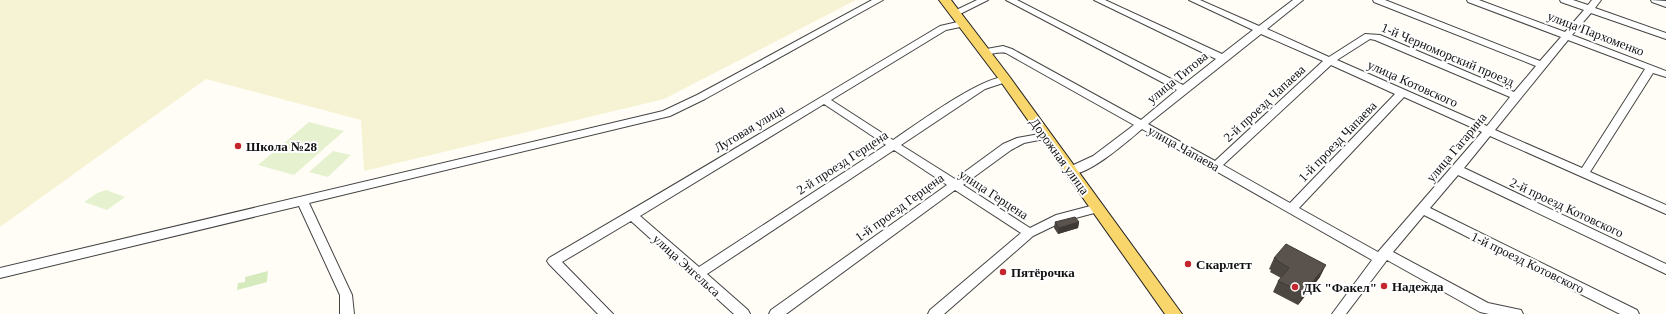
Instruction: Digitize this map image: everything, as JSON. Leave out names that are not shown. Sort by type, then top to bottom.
[{"type":"main road","name":"Дорожная улица","points":[[945,0],[1005,79],[1174,314]]},
{"type":"street","points":[[0,273],[666,114],[702,97],[879,0]]},
{"type":"street","name":"Луговая улица","points":[[606,314],[553,261],[959,19],[984,0]]},
{"type":"street","points":[[1010,0],[1185,90]]},
{"type":"street","points":[[1098,0],[1223,58]]},
{"type":"street","name":"улица Котовского","points":[[1195,0],[1666,210]]},
{"type":"street","name":"улица Титова","points":[[1071,171],[1097,159],[1143,124],[1223,58],[1299,0]]},
{"type":"street","points":[[1377,0],[1542,65]]},
{"type":"street","name":"улица Пархоменко","points":[[1471,0],[1666,74]]},
{"type":"street","points":[[1564,0],[1666,36]]},
{"type":"street","name":"улица Гагарина","points":[[1339,314],[1383,256],[1597,0]]},
{"type":"street","points":[[1655,0],[1666,4]]},
{"type":"street","name":"1-й Черноморский проезд","points":[[1330,60],[1365,37],[1372,36],[1516,96]]},
{"type":"street","name":"улица Чапаева","points":[[984,52],[1003,49],[1009,51],[1292,208],[1383,256],[1485,308],[1516,314]]},
{"type":"street","name":"2-й проезд Чапаева","points":[[1216,166],[1330,60]]},
{"type":"street","points":[[1584,173],[1651,68]]},
{"type":"street","name":"2-й проезд Герцена","points":[[698,274],[981,87],[1005,79]]},
{"type":"street","name":"1-й проезд Чапаева","points":[[1292,208],[1402,93]]},
{"type":"street","name":"улица Герцена","points":[[823,99],[1029,233]]},
{"type":"street","name":"1-й проезд Герцена","points":[[776,314],[1007,147],[1021,140],[1045,136]]},
{"type":"street","name":"2-й проезд Котовского","points":[[1456,169],[1666,269]]},
{"type":"street","points":[[302,200],[346,295],[347,314]]},
{"type":"street","points":[[935,314],[1029,233],[1060,218],[1098,208]]},
{"type":"street","name":"1-й проезд Котовского","points":[[1423,210],[1632,314]]},
{"type":"street","name":"улица Энгельса","points":[[632,215],[743,314]]},
{"type":"shaded area","points":[[0,0],[856,0],[664,99],[364,171],[361,120],[206,79],[0,227]]},
{"type":"green space","points":[[309,122],[344,131],[294,175],[258,165]]},
{"type":"green space","points":[[333,151],[351,155],[328,177],[309,172]]},
{"type":"green space","points":[[106,190],[125,197],[107,210],[84,202],[97,193]]},
{"type":"green space","points":[[268,271],[267,282],[237,290],[238,283],[245,282],[245,277]]},
{"type":"building","points":[[1075,217],[1079,222],[1059,228],[1055,222]]},
{"type":"building","points":[[1286,244],[1326,265],[1304,293],[1278,281],[1289,268],[1274,258]]},
{"type":"place","name":"Школа №28","points":[[238,146]]},
{"type":"place","name":"Скарлетт","points":[[1188,264]]},
{"type":"place","name":"Пятёрочка","points":[[1003,272]]},
{"type":"place","name":"Надежда","points":[[1384,286]]},
{"type":"place","name":"ДК \"Факел\"","points":[[1295,287]]}]
